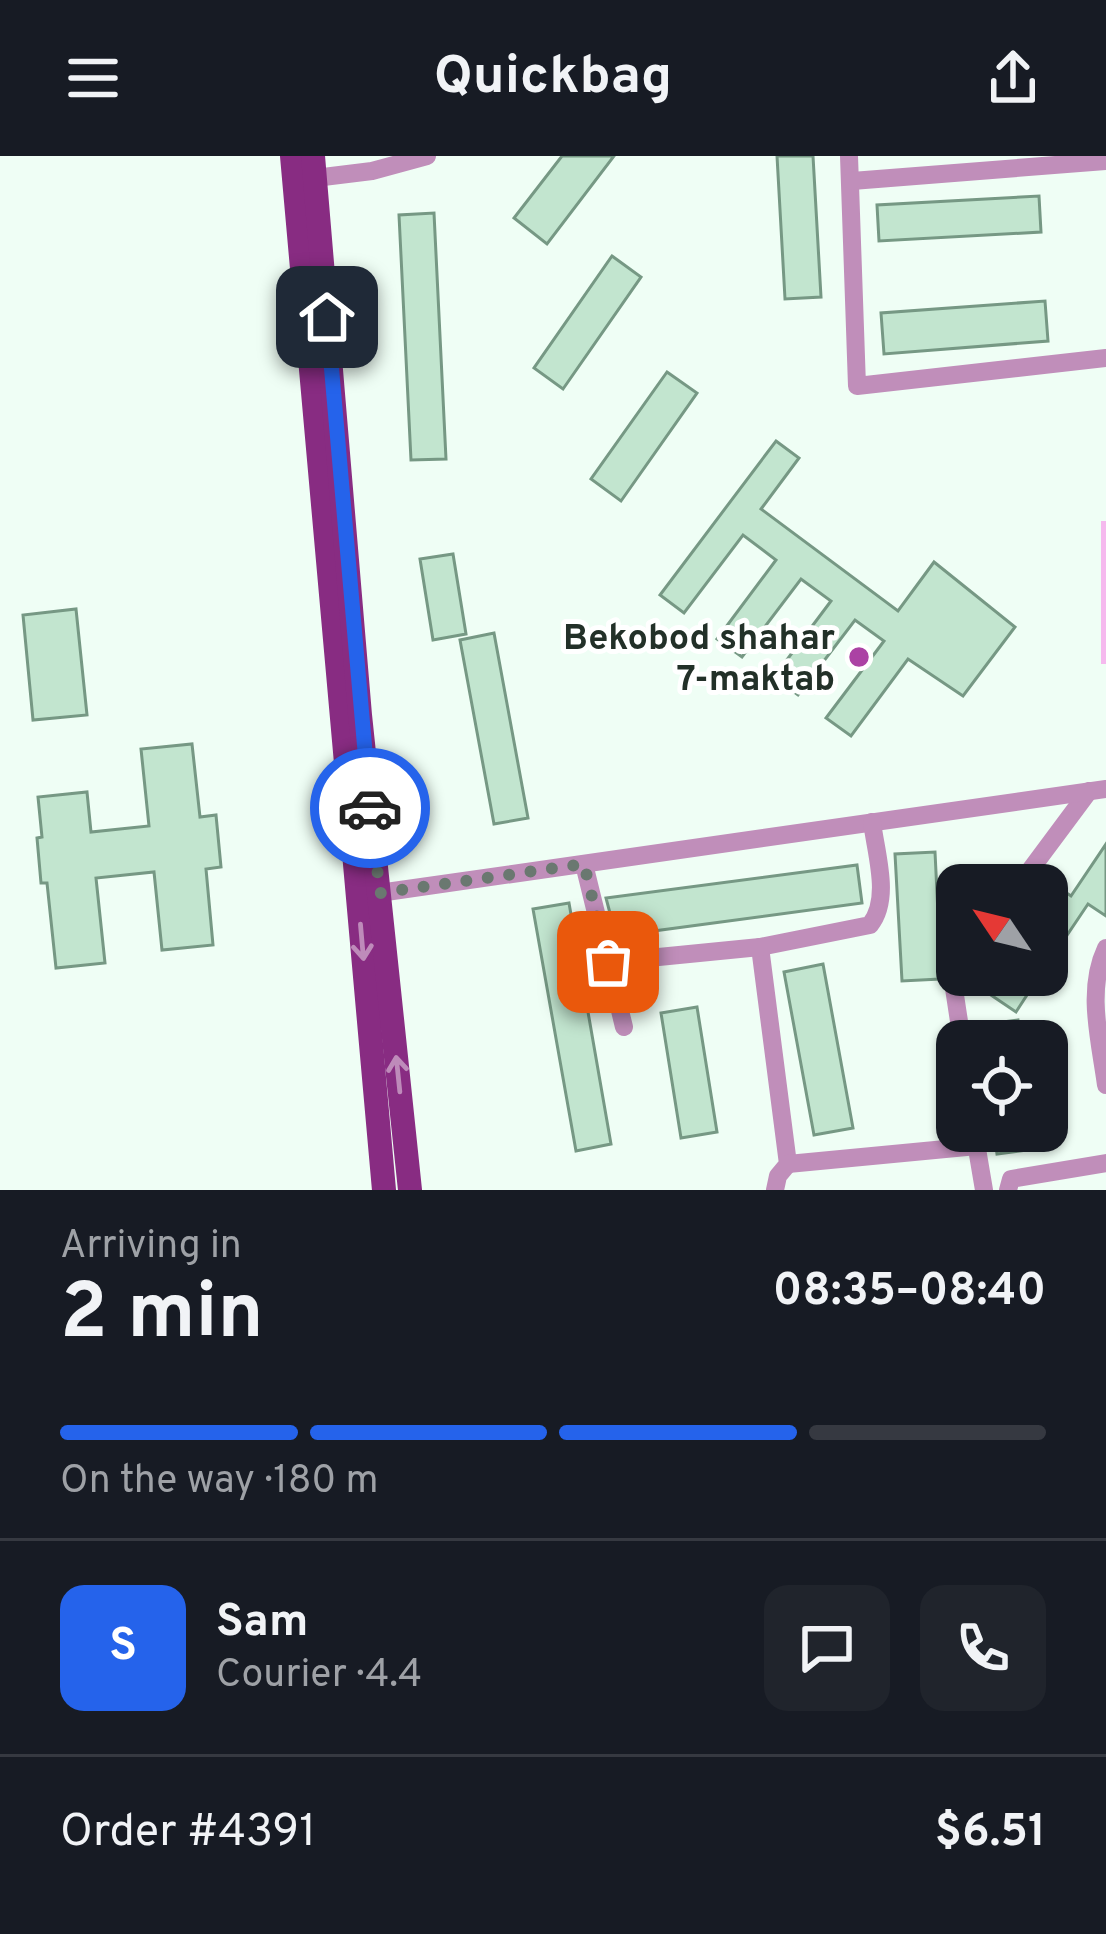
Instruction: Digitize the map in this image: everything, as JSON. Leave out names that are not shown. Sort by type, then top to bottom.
[{"type":"main road","points":[[292,156],[352,715],[380,893],[410,1190]]},
{"type":"main road","points":[[314,167],[384,1190]]},
{"type":"street","points":[[314,167],[427,156]]},
{"type":"street","points":[[849,156],[857,386],[1106,358]]},
{"type":"street","points":[[852,181],[1106,161]]},
{"type":"street","points":[[380,893],[1098,790]]},
{"type":"street","points":[[1036,864],[1098,790]]},
{"type":"street","points":[[608,962],[760,947],[870,926],[879,914],[881,893],[872,822]]},
{"type":"street","points":[[584,864],[624,1027]]},
{"type":"street","points":[[760,947],[788,1164],[775,1190]]},
{"type":"street","points":[[1106,948],[1095,972],[1094,990],[1106,1084]]},
{"type":"street","points":[[788,1164],[936,1144]]},
{"type":"street","points":[[978,1152],[984,1190]]},
{"type":"street","points":[[1008,1190],[1011,1179],[1106,1163]]},
{"type":"shaded area","points":[[1101,521],[1106,521],[1106,664],[1101,664]]},
{"type":"building","points":[[562,156],[614,156],[547,244],[514,218]]},
{"type":"building","points":[[777,156],[813,156],[821,297],[785,299]]},
{"type":"building","points":[[1039,196],[1041,232],[879,241],[877,205]]},
{"type":"building","points":[[434,213],[446,459],[411,460],[399,215]]},
{"type":"building","points":[[612,256],[641,277],[563,389],[534,368]]},
{"type":"building","points":[[1045,301],[1048,341],[884,354],[881,313]]},
{"type":"building","points":[[667,372],[697,393],[621,501],[591,479]]},
{"type":"building","points":[[776,441],[799,458],[761,509],[898,611],[934,562],[1015,627],[963,696],[908,659],[851,736],[826,718],[884,641],[855,620],[798,695],[774,677],[831,601],[801,579],[742,657],[717,639],[776,560],[743,535],[684,613],[660,595]]},
{"type":"building","points":[[453,554],[466,634],[433,640],[420,559]]},
{"type":"building","points":[[76,609],[87,715],[33,720],[23,615]]},
{"type":"building","points":[[494,633],[528,818],[494,824],[460,640]]},
{"type":"building","points":[[192,744],[200,817],[216,815],[221,867],[206,869],[213,945],[162,950],[154,872],[96,878],[105,963],[56,968],[47,883],[41,883],[38,797],[87,792],[91,832],[149,826],[141,749]]},
{"type":"building","points":[[1106,844],[1106,916],[1088,904],[1068,934],[1068,894],[1071,896]]},
{"type":"building","points":[[935,852],[936,979],[902,981],[895,854]]},
{"type":"building","points":[[857,865],[862,903],[616,936],[606,898]]},
{"type":"building","points":[[569,903],[611,1144],[576,1151],[533,909]]},
{"type":"building","points":[[823,964],[853,1128],[814,1135],[784,972]]},
{"type":"building","points":[[992,996],[1026,996],[1016,1012]]},
{"type":"building","points":[[697,1007],[717,1132],[681,1138],[661,1013]]},
{"type":"way so far","points":[[370,808],[380,893],[584,864],[608,962]]},
{"type":"place","name":"Bekobod shahar 7-maktab","points":[[859,657]]},
{"type":"route","points":[[327,317],[370,808]]}]
